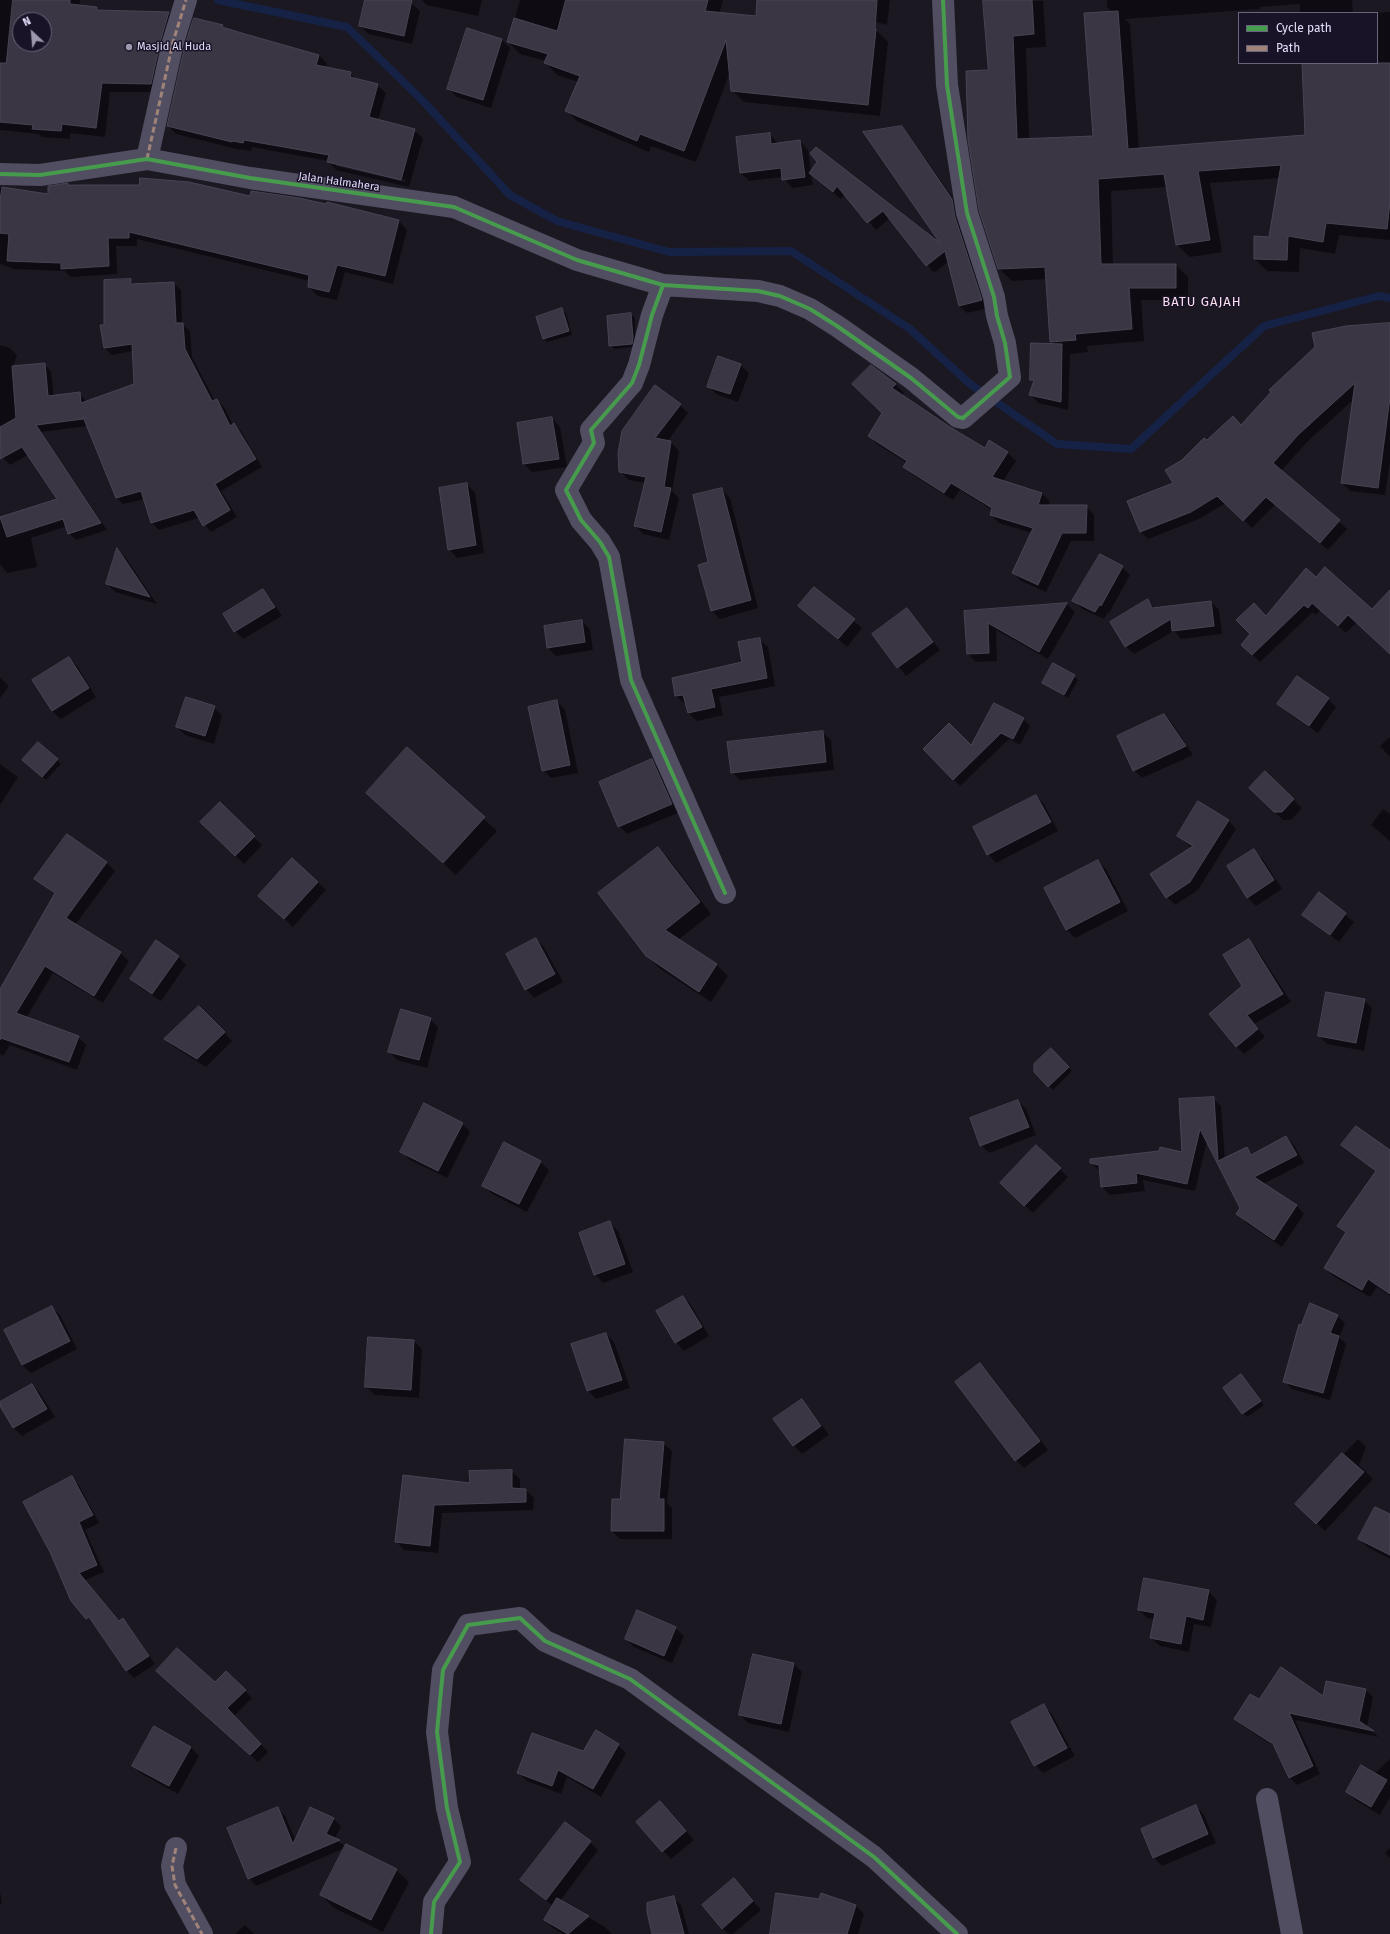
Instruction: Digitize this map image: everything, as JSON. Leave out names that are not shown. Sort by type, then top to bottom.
[{"type":"street","points":[[147,159],[173,42],[186,0]]},
{"type":"street","name":"Jalan Halmahera","points":[[0,174],[40,175],[147,159],[250,178],[454,207],[577,260],[663,285],[758,291],[780,296],[810,310],[837,326],[912,378],[958,417],[963,418],[1010,377],[1005,343],[994,297],[967,213],[947,85],[943,0]]},
{"type":"street","points":[[663,285],[652,315],[639,365],[632,383],[591,430],[594,443],[566,490],[582,520],[600,542],[609,557],[630,680],[725,893]]},
{"type":"street","points":[[431,1934],[434,1902],[460,1862],[448,1808],[437,1732],[443,1670],[468,1625],[520,1618],[545,1641],[630,1679],[874,1857],[957,1934]]},
{"type":"street","points":[[1267,1799],[1292,1934]]},
{"type":"street","points":[[176,1848],[172,1866],[175,1885],[202,1934]]},
{"type":"building","points":[[13,0],[70,0],[70,4],[97,7],[97,10],[169,12],[161,39],[151,84],[102,83],[96,128],[62,124],[61,131],[32,129],[33,125],[0,122],[0,63],[6,63]]},
{"type":"building","points":[[365,0],[412,0],[404,36],[359,26]]},
{"type":"building","points":[[566,0],[708,0],[705,11],[756,16],[757,0],[877,0],[876,29],[868,105],[731,91],[726,40],[684,151],[640,134],[637,141],[565,111],[580,76],[544,63],[548,54],[507,42],[514,18],[557,31]]},
{"type":"building","points":[[983,0],[1032,0],[1034,34],[1013,36],[1017,139],[1093,136],[1084,13],[1118,11],[1128,149],[1305,135],[1302,64],[1390,63],[1390,202],[1387,229],[1326,223],[1323,242],[1288,236],[1287,260],[1254,259],[1254,236],[1269,237],[1281,165],[1198,171],[1210,240],[1176,245],[1164,174],[1098,179],[1101,264],[1176,264],[1176,288],[1129,288],[1132,329],[1075,334],[1076,340],[1050,342],[1045,267],[998,269],[979,210],[968,140],[966,71],[988,70]]},
{"type":"building","points":[[194,18],[223,25],[222,27],[319,55],[316,65],[351,72],[350,77],[378,84],[369,117],[415,129],[401,180],[327,162],[329,155],[244,140],[243,143],[232,142],[167,126],[185,45]]},
{"type":"building","points":[[467,28],[502,39],[483,100],[447,89]]},
{"type":"building","points":[[902,126],[952,199],[955,217],[982,300],[959,306],[945,251],[926,266],[883,211],[867,223],[837,186],[833,192],[809,173],[817,162],[810,153],[816,147],[940,243],[863,132]]},
{"type":"building","points":[[770,133],[771,144],[800,140],[805,177],[782,180],[781,168],[740,173],[736,137]]},
{"type":"building","points":[[140,178],[189,182],[250,196],[251,191],[299,198],[326,204],[327,202],[399,220],[385,276],[337,265],[329,292],[308,287],[309,275],[129,232],[129,238],[108,238],[109,266],[61,269],[61,263],[7,261],[9,234],[0,233],[0,201],[2,187],[48,194],[48,186],[68,183],[68,185],[139,185]]},
{"type":"building","points":[[131,279],[131,284],[174,282],[176,323],[183,323],[185,349],[212,401],[217,399],[230,426],[234,423],[256,459],[215,484],[230,510],[203,526],[194,510],[151,523],[141,491],[116,498],[83,417],[83,419],[36,425],[101,523],[68,534],[63,519],[7,537],[0,517],[57,499],[22,447],[0,459],[0,427],[16,418],[12,366],[45,363],[48,396],[80,392],[81,403],[134,384],[132,344],[104,348],[100,325],[104,325],[104,280]]},
{"type":"building","points":[[562,308],[569,331],[543,339],[536,317]]},
{"type":"building","points":[[631,313],[632,344],[609,346],[607,316]]},
{"type":"building","points":[[1390,323],[1390,397],[1378,488],[1341,483],[1355,383],[1298,435],[1273,463],[1340,520],[1320,543],[1266,497],[1243,521],[1217,496],[1191,512],[1140,532],[1127,501],[1173,483],[1165,470],[1182,460],[1204,438],[1207,440],[1233,416],[1241,425],[1271,392],[1269,390],[1315,347],[1312,333],[1346,326]]},
{"type":"building","points":[[1031,343],[1062,344],[1061,402],[1029,395],[1034,380],[1030,380]]},
{"type":"building","points":[[718,356],[741,364],[730,394],[707,387]]},
{"type":"building","points":[[871,365],[896,384],[892,388],[950,427],[985,448],[989,440],[1008,452],[992,477],[1042,493],[1038,505],[1087,505],[1086,533],[1062,533],[1038,585],[1012,573],[1033,528],[990,515],[992,508],[951,483],[944,493],[903,467],[907,461],[868,436],[882,413],[852,384]]},
{"type":"building","points":[[655,385],[681,404],[655,438],[671,441],[664,487],[671,488],[661,532],[634,526],[646,477],[619,472],[618,453],[622,431]]},
{"type":"building","points":[[552,417],[559,459],[523,464],[517,423]]},
{"type":"building","points":[[467,483],[476,545],[448,550],[439,488]]},
{"type":"building","points":[[722,488],[751,600],[711,611],[698,565],[708,562],[693,495]]},
{"type":"building","points":[[117,548],[150,597],[106,584]]},
{"type":"building","points":[[1100,554],[1123,566],[1101,606],[1100,604],[1095,612],[1072,601]]},
{"type":"building","points":[[1325,567],[1372,609],[1390,590],[1390,654],[1348,615],[1338,626],[1312,603],[1308,608],[1304,605],[1252,655],[1241,645],[1250,634],[1236,620],[1254,603],[1266,616],[1306,568],[1316,577]]},
{"type":"building","points":[[814,587],[855,619],[838,639],[798,606]]},
{"type":"building","points":[[263,589],[275,607],[234,632],[223,614]]},
{"type":"building","points":[[1148,599],[1152,608],[1211,601],[1214,626],[1172,631],[1171,619],[1125,647],[1110,622]]},
{"type":"building","points":[[1067,603],[1039,652],[988,623],[989,653],[967,654],[964,611]]},
{"type":"building","points":[[907,608],[933,642],[897,668],[872,634]]},
{"type":"building","points":[[582,620],[585,642],[547,648],[544,626]]},
{"type":"building","points":[[760,638],[767,678],[711,689],[715,707],[688,713],[683,695],[675,696],[672,678],[742,662],[738,642]]},
{"type":"building","points":[[69,657],[89,688],[52,711],[32,680]]},
{"type":"building","points":[[1053,663],[1075,675],[1064,695],[1042,683]]},
{"type":"building","points":[[1297,676],[1329,698],[1309,726],[1277,704]]},
{"type":"building","points":[[186,697],[215,706],[205,736],[176,727]]},
{"type":"building","points":[[557,700],[570,765],[542,771],[528,707]]},
{"type":"building","points":[[994,703],[1024,718],[1013,739],[1001,733],[953,780],[923,749],[949,723],[971,745]]},
{"type":"building","points":[[1164,714],[1186,746],[1133,771],[1117,736]]},
{"type":"building","points":[[823,731],[826,762],[731,773],[727,742]]},
{"type":"building","points":[[38,742],[58,759],[42,777],[22,760]]},
{"type":"building","points":[[407,747],[485,817],[443,863],[366,793]]},
{"type":"building","points":[[652,759],[672,804],[618,827],[599,782]]},
{"type":"building","points":[[1265,771],[1294,799],[1282,812],[1274,812],[1249,788]]},
{"type":"building","points":[[1036,795],[1051,822],[987,855],[973,827]]},
{"type":"building","points":[[1198,801],[1229,820],[1190,882],[1166,898],[1150,874],[1193,846],[1177,836]]},
{"type":"building","points":[[220,802],[255,836],[235,856],[200,822]]},
{"type":"building","points":[[67,834],[107,862],[66,918],[121,952],[94,996],[45,966],[16,1013],[79,1036],[69,1062],[1,1038],[0,1040],[0,989],[55,893],[34,879]]},
{"type":"building","points":[[658,847],[700,902],[665,930],[717,964],[699,992],[646,956],[598,893]]},
{"type":"building","points":[[1254,849],[1274,880],[1247,898],[1227,866]]},
{"type":"building","points":[[292,858],[318,882],[284,919],[258,896]]},
{"type":"building","points":[[1098,860],[1120,902],[1066,930],[1044,888]]},
{"type":"building","points":[[1319,892],[1346,913],[1330,935],[1302,915]]},
{"type":"building","points":[[536,938],[555,974],[525,990],[506,954]]},
{"type":"building","points":[[1249,939],[1283,994],[1247,1015],[1258,1029],[1236,1047],[1209,1014],[1242,986],[1223,955]]},
{"type":"building","points":[[156,940],[179,956],[152,994],[130,979]]},
{"type":"building","points":[[1326,992],[1365,999],[1356,1043],[1318,1036]]},
{"type":"building","points":[[199,1006],[225,1032],[197,1059],[164,1039]]},
{"type":"building","points":[[401,1009],[431,1018],[419,1060],[388,1052]]},
{"type":"building","points":[[1051,1048],[1069,1067],[1048,1087],[1034,1072],[1034,1064]]},
{"type":"building","points":[[1214,1097],[1218,1161],[1247,1147],[1251,1155],[1286,1136],[1297,1155],[1254,1177],[1297,1205],[1274,1240],[1236,1214],[1240,1208],[1200,1129],[1187,1184],[1136,1173],[1137,1183],[1101,1187],[1099,1165],[1090,1163],[1090,1159],[1159,1151],[1160,1147],[1182,1152],[1179,1099]]},
{"type":"building","points":[[1018,1100],[1029,1127],[980,1146],[970,1118]]},
{"type":"building","points":[[424,1103],[463,1123],[438,1171],[400,1152]]},
{"type":"building","points":[[1356,1126],[1390,1150],[1390,1294],[1368,1279],[1362,1290],[1324,1268],[1346,1232],[1337,1226],[1376,1171],[1341,1145]]},
{"type":"building","points":[[504,1142],[541,1161],[519,1204],[482,1186]]},
{"type":"building","points":[[1036,1145],[1061,1168],[1024,1206],[1000,1183]]},
{"type":"building","points":[[610,1221],[625,1264],[594,1275],[579,1233]]},
{"type":"building","points":[[683,1296],[702,1327],[675,1343],[656,1311]]},
{"type":"building","points":[[1310,1303],[1338,1315],[1330,1333],[1339,1336],[1323,1393],[1283,1382],[1299,1324],[1301,1325]]},
{"type":"building","points":[[52,1306],[70,1341],[22,1365],[4,1330]]},
{"type":"building","points":[[606,1333],[622,1380],[587,1391],[571,1344]]},
{"type":"building","points":[[368,1337],[414,1340],[411,1390],[365,1387]]},
{"type":"building","points":[[980,1363],[1040,1441],[1015,1461],[955,1382]]},
{"type":"building","points":[[1241,1374],[1261,1401],[1242,1414],[1223,1388]]},
{"type":"building","points":[[32,1384],[47,1409],[13,1428],[0,1406],[0,1402]]},
{"type":"building","points":[[802,1399],[821,1426],[793,1446],[773,1419]]},
{"type":"building","points":[[625,1439],[664,1442],[659,1499],[664,1499],[664,1531],[611,1531],[612,1499],[620,1499]]},
{"type":"building","points":[[1342,1453],[1364,1472],[1316,1524],[1295,1504]]},
{"type":"building","points":[[512,1470],[512,1488],[526,1489],[526,1502],[434,1505],[430,1546],[395,1542],[403,1475],[470,1483],[469,1471]]},
{"type":"building","points":[[72,1476],[93,1515],[79,1522],[97,1565],[79,1573],[119,1621],[123,1618],[149,1656],[126,1671],[89,1617],[86,1619],[71,1601],[50,1552],[23,1502]]},
{"type":"building","points":[[1375,1507],[1390,1514],[1390,1555],[1358,1539]]},
{"type":"building","points":[[1144,1578],[1209,1590],[1203,1620],[1186,1616],[1181,1644],[1150,1638],[1155,1613],[1138,1610]]},
{"type":"building","points":[[637,1610],[676,1627],[664,1656],[625,1639]]},
{"type":"building","points":[[177,1648],[215,1682],[226,1671],[246,1690],[227,1708],[261,1744],[250,1755],[156,1671]]},
{"type":"building","points":[[753,1654],[794,1663],[781,1724],[739,1715]]},
{"type":"building","points":[[1281,1667],[1323,1696],[1326,1681],[1366,1689],[1359,1721],[1374,1731],[1289,1713],[1313,1766],[1289,1778],[1273,1744],[1234,1719],[1250,1694],[1259,1699]]},
{"type":"building","points":[[1044,1704],[1067,1748],[1034,1766],[1011,1722]]},
{"type":"building","points":[[154,1726],[191,1747],[169,1786],[132,1766]]},
{"type":"building","points":[[596,1730],[619,1744],[593,1789],[558,1770],[552,1786],[517,1773],[532,1733],[583,1751]]},
{"type":"building","points":[[1361,1765],[1387,1780],[1371,1807],[1346,1792]]},
{"type":"building","points":[[660,1801],[686,1831],[662,1852],[636,1822]]},
{"type":"building","points":[[1196,1805],[1208,1834],[1153,1858],[1141,1829]]},
{"type":"building","points":[[278,1807],[293,1844],[310,1807],[334,1818],[326,1834],[340,1840],[248,1879],[227,1828]]},
{"type":"building","points":[[565,1822],[591,1841],[546,1900],[520,1880]]},
{"type":"building","points":[[346,1844],[397,1869],[371,1920],[320,1895]]},
{"type":"building","points":[[734,1878],[753,1901],[722,1929],[702,1905]]},
{"type":"building","points":[[776,1893],[819,1899],[821,1893],[856,1905],[847,1934],[770,1934]]},
{"type":"building","points":[[674,1896],[684,1934],[652,1934],[647,1912],[647,1903]]},
{"type":"building","points":[[557,1898],[589,1916],[568,1934],[544,1920]]},
{"type":"waterway","points":[[218,0],[347,27],[422,100],[510,195],[557,221],[669,252],[791,251],[910,329],[970,384],[1057,444],[1131,449],[1264,326],[1379,296],[1390,298]]},
{"type":"marked path","points":[[147,159],[173,42],[186,0]]},
{"type":"marked path","points":[[176,1848],[172,1866],[175,1885],[202,1934]]},
{"type":"cycle path","points":[[0,174],[40,175],[147,159],[250,178],[454,207],[577,260],[663,285],[758,291],[780,296],[810,309],[837,326],[911,378],[958,417],[963,418],[1010,377],[1005,343],[997,316],[994,297],[967,213],[947,85],[943,0]]},
{"type":"cycle path","points":[[663,285],[652,315],[639,365],[632,383],[591,430],[594,443],[566,490],[581,520],[600,542],[609,557],[631,680],[725,893]]},
{"type":"cycle path","points":[[431,1934],[434,1902],[460,1862],[447,1808],[437,1732],[443,1670],[468,1625],[520,1618],[545,1641],[630,1679],[874,1857],[957,1934]]},
{"type":"place","name":"Masjid Al Huda","points":[[129,47]]},
{"type":"district","name":"BATU GAJAH","points":[[1202,302]]}]
